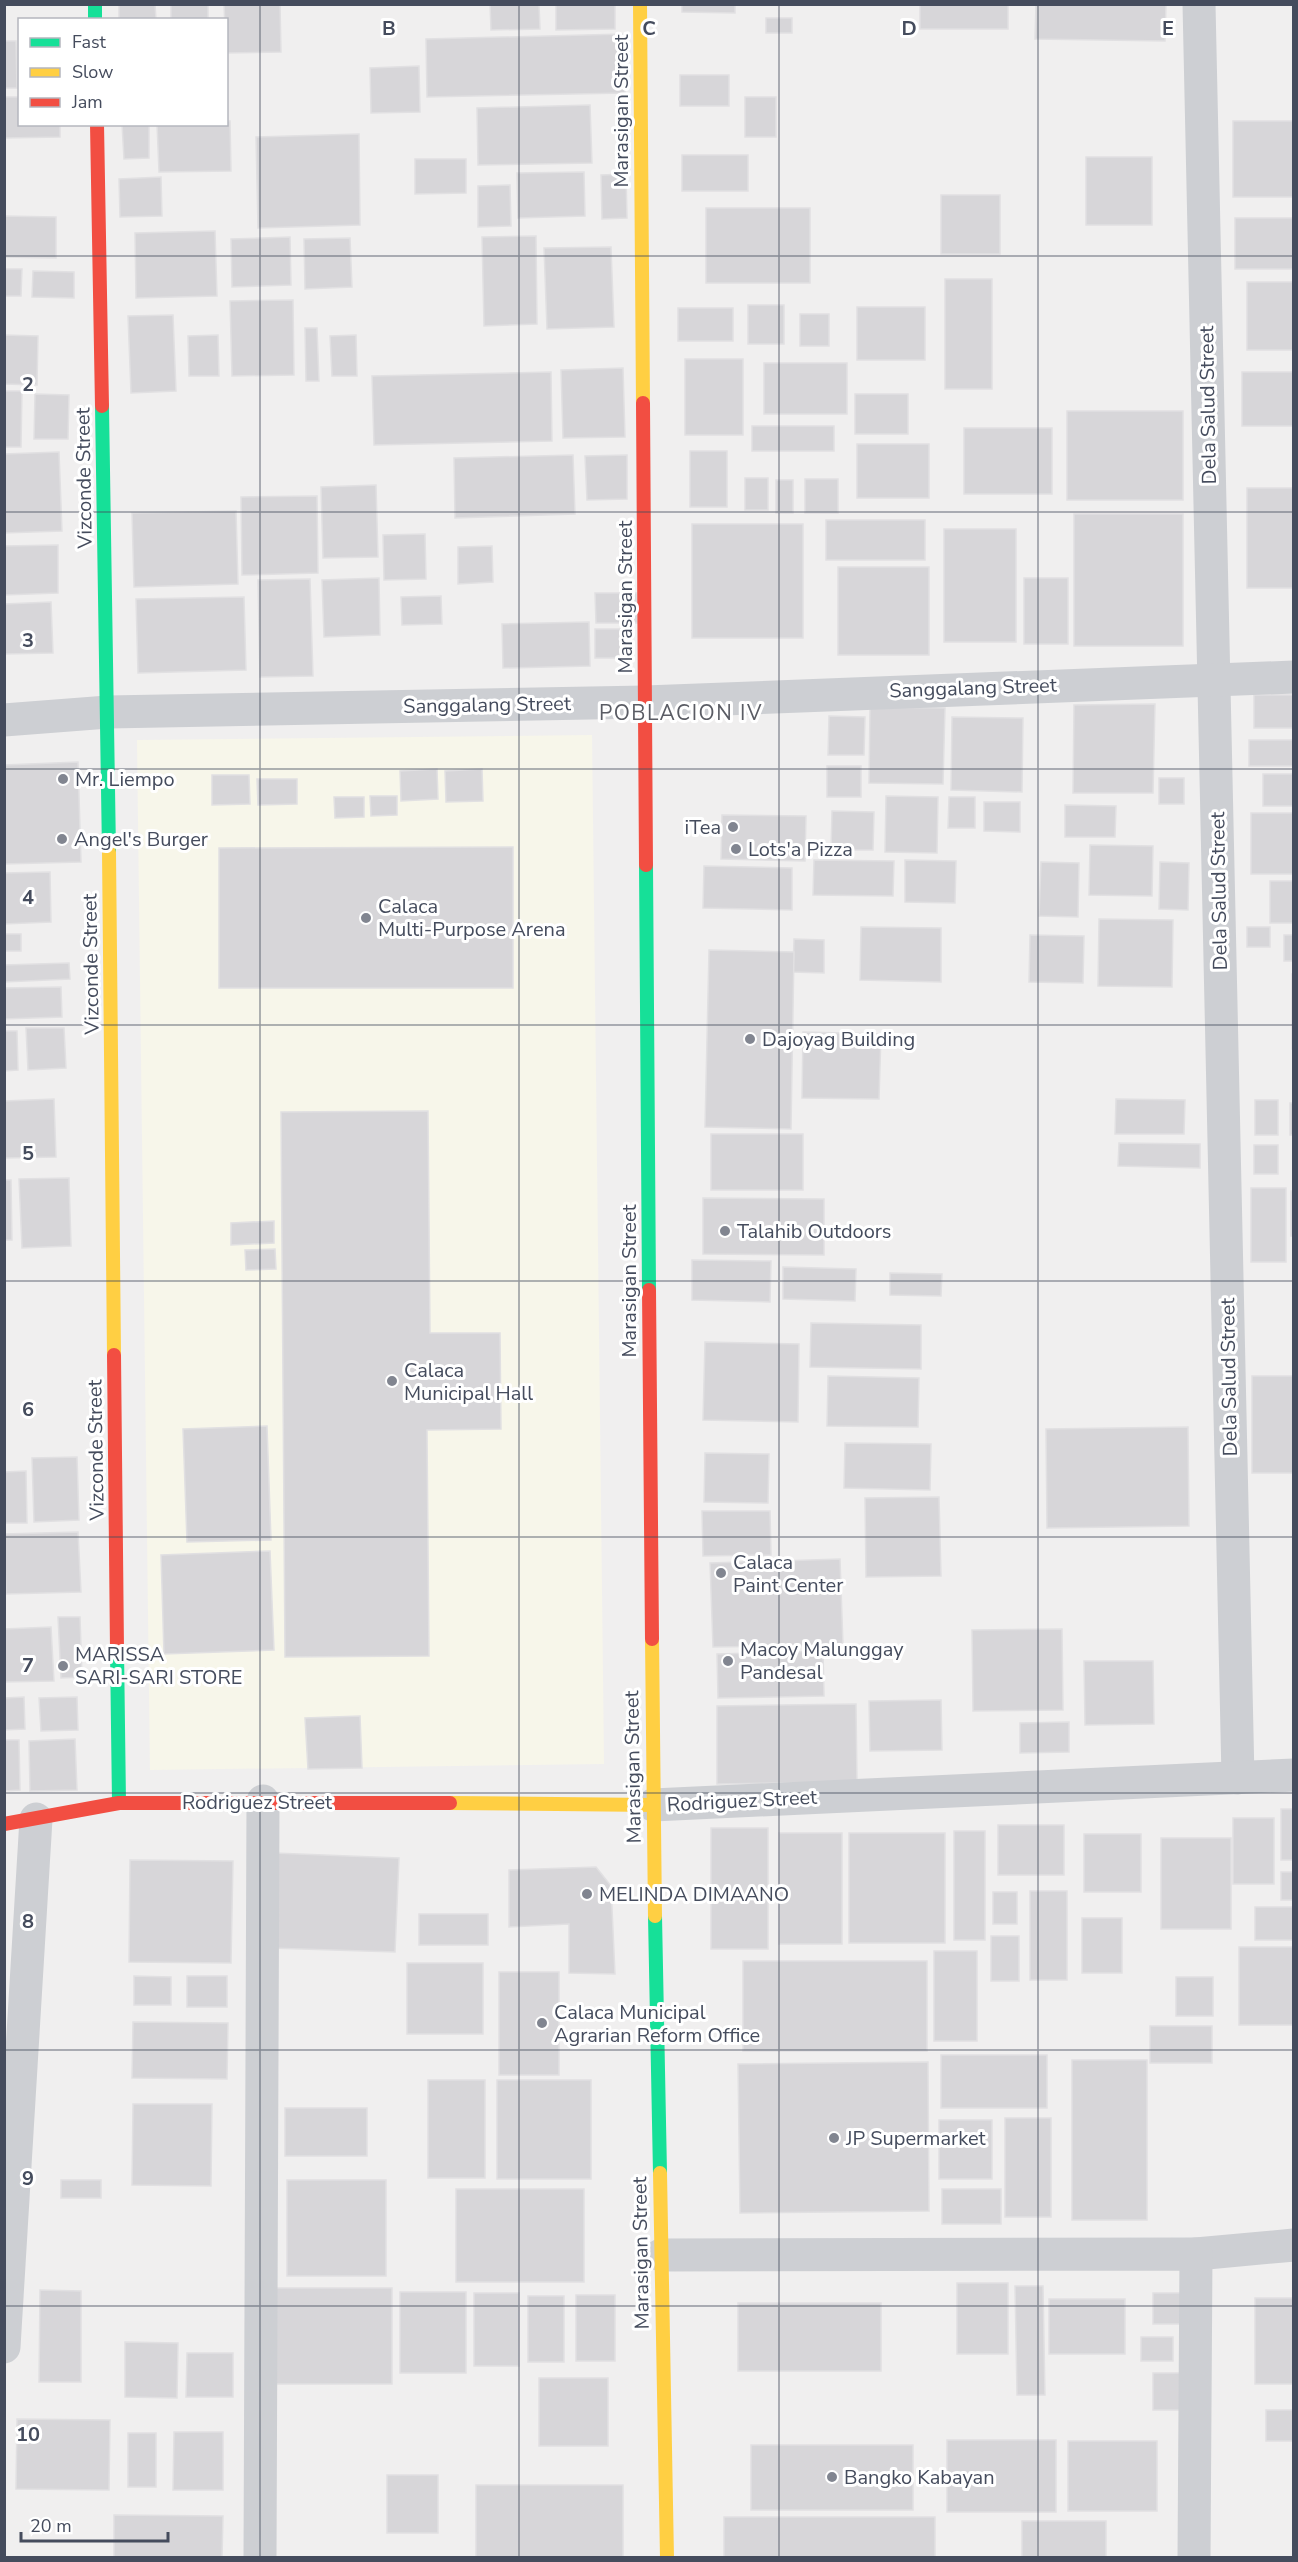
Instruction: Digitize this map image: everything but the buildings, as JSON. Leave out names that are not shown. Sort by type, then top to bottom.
[{"type":"main road","name":"Marasigan Street","points":[[640,4],[653,1805],[667,2558]]},
{"type":"main road","name":"Vizconde Street","points":[[97,126],[108,712],[119,1803]]},
{"type":"main road","name":"Rodriguez Street","points":[[20,1822],[119,1803],[263,1801],[653,1805]]},
{"type":"street","name":"Dela Salud Street","points":[[1199,4],[1238,1778]]},
{"type":"street","name":"Sanggalang Street","points":[[4,720],[108,712],[645,702],[1215,678],[1293,677]]},
{"type":"street","name":"Rodriguez Street","points":[[653,1805],[1293,1775]]},
{"type":"street","points":[[260,2558],[263,1801]]},
{"type":"street","points":[[4,2347],[20,1822]]},
{"type":"street","points":[[661,2255],[1196,2254],[1293,2245]]},
{"type":"street","points":[[1194,2558],[1196,2254]]},
{"type":"shaded area","points":[[592,735],[604,1764],[150,1770],[137,740]]},
{"type":"traffic: fast","points":[[95,4],[95,18]]},
{"type":"traffic: fast","points":[[102,406],[109,852]]},
{"type":"traffic: fast","points":[[646,865],[649,1290]]},
{"type":"traffic: fast","points":[[117,1649],[119,1803]]},
{"type":"traffic: fast","points":[[655,1916],[660,2173]]},
{"type":"traffic: slow","points":[[640,4],[643,403]]},
{"type":"traffic: slow","points":[[109,852],[114,1355]]},
{"type":"traffic: slow","points":[[652,1639],[655,1916]]},
{"type":"traffic: slow","points":[[450,1803],[653,1805]]},
{"type":"traffic: slow","points":[[660,2173],[667,2558]]},
{"type":"traffic: jam","points":[[97,126],[102,406]]},
{"type":"traffic: jam","points":[[643,403],[646,865]]},
{"type":"traffic: jam","points":[[649,1290],[652,1639]]},
{"type":"traffic: jam","points":[[114,1355],[117,1649]]},
{"type":"traffic: jam","points":[[4,1824],[119,1803],[450,1803]]},
{"type":"place","name":"Mr. Liempo","points":[[63,779]]},
{"type":"place","name":"iTea","points":[[733,827]]},
{"type":"place","name":"Angel's Burger","points":[[62,839]]},
{"type":"place","name":"Lots'a Pizza","points":[[736,849]]},
{"type":"place","name":"Calaca Multi-Purpose Arena","points":[[366,918]]},
{"type":"place","name":"Dajoyag Building","points":[[750,1039]]},
{"type":"place","name":"Talahib Outdoors","points":[[725,1231]]},
{"type":"place","name":"Calaca Municipal Hall","points":[[392,1381]]},
{"type":"place","name":"Calaca Paint Center","points":[[721,1573]]},
{"type":"place","name":"Macoy Malunggay Pandesal","points":[[728,1661]]},
{"type":"place","name":"MARISSA SARI-SARI STORE","points":[[63,1666]]},
{"type":"place","name":"MELINDA DIMAANO","points":[[587,1894]]},
{"type":"place","name":"Calaca Municipal Agrarian Reform Office","points":[[542,2023]]},
{"type":"place","name":"JP Supermarket","points":[[834,2138]]},
{"type":"place","name":"Bangko Kabayan","points":[[832,2477]]},
{"type":"district","name":"POBLACION IV","points":[[681,713]]}]
